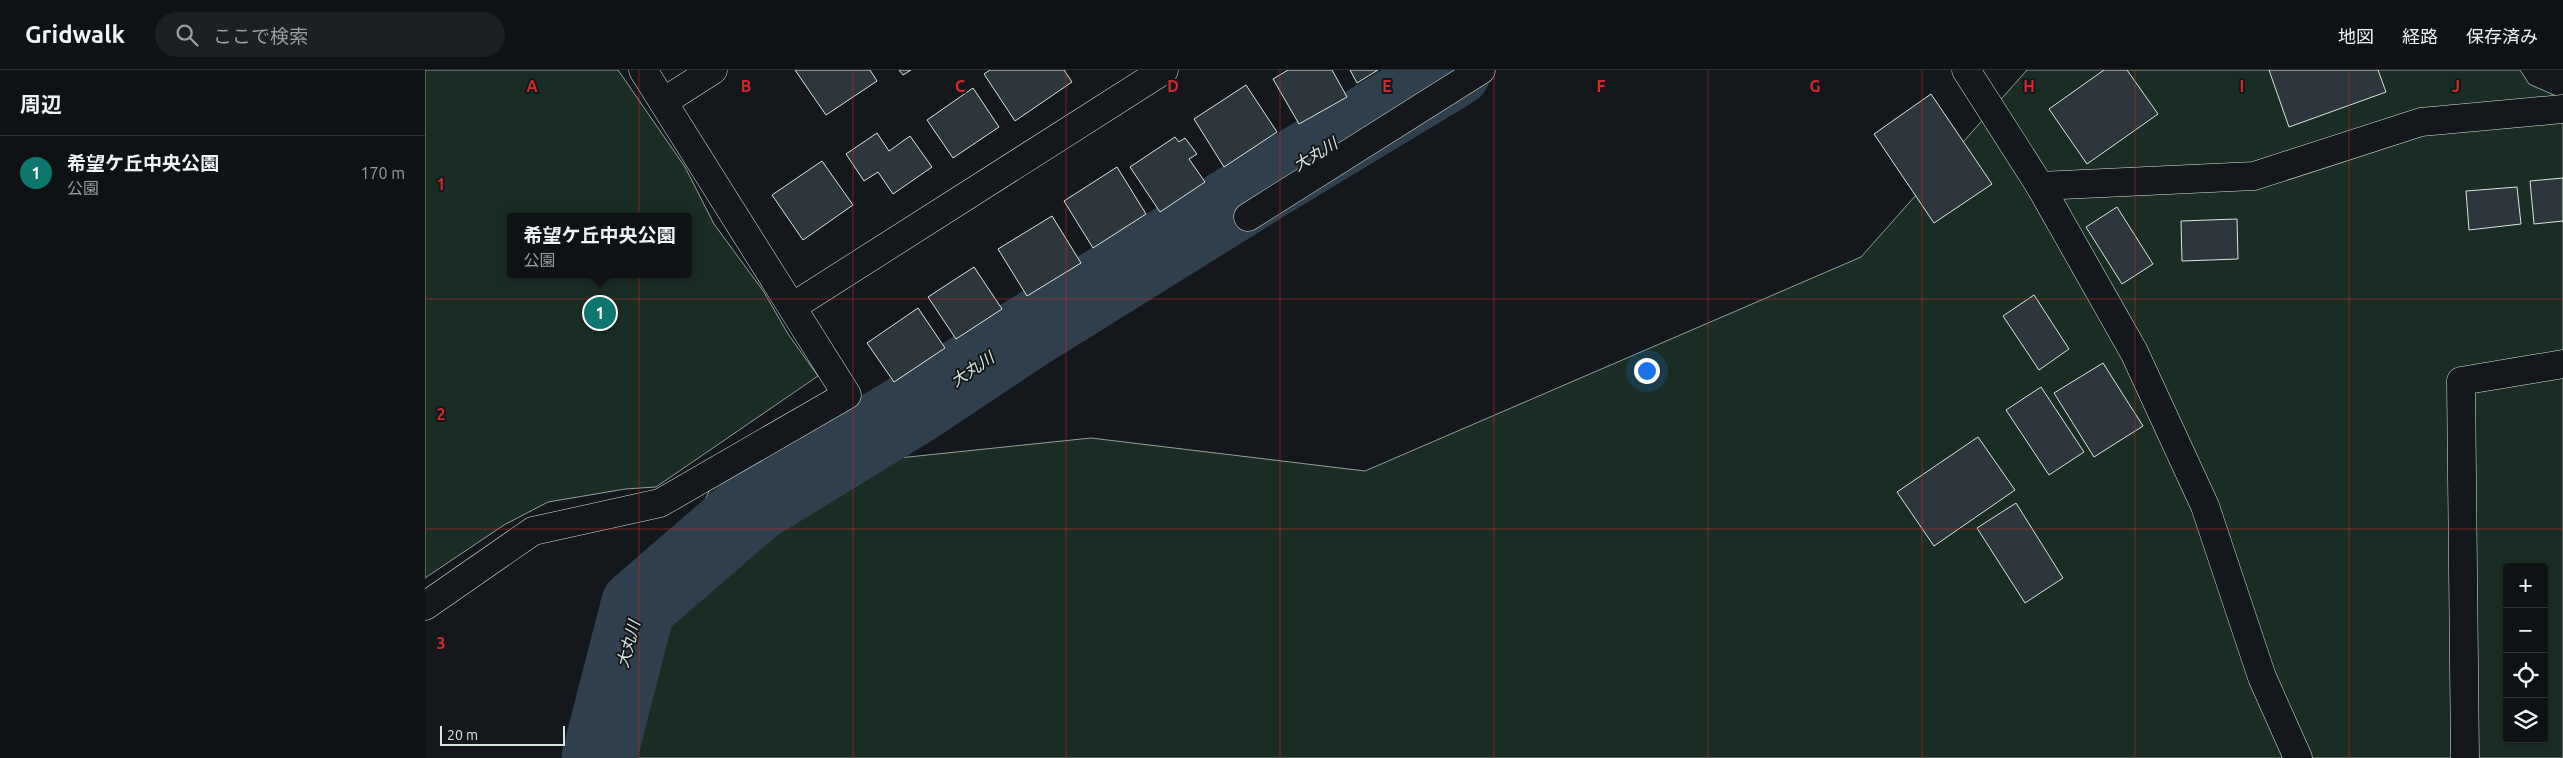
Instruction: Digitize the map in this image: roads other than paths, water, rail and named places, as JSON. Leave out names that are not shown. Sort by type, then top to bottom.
[{"type":"street","points":[[425,606],[533,531],[660,503],[847,395],[643,70]]},
{"type":"street","points":[[663,102],[713,70]]},
{"type":"street","points":[[792,307],[1164,70]]},
{"type":"street","points":[[1249,217],[1481,70]]},
{"type":"street","points":[[1966,70],[2040,186],[2134,352],[2205,506],[2262,677],[2298,758]]},
{"type":"street","points":[[2040,186],[2254,176],[2421,122],[2563,108]]},
{"type":"street","points":[[2465,758],[2461,381],[2563,364]]},
{"type":"waterway","name":"大丸川","points":[[599,758],[638,606],[755,505],[915,407],[1023,335],[1262,186],[1454,70]]},
{"type":"place","name":"希望ケ丘中央公園","points":[[600,313]]}]
